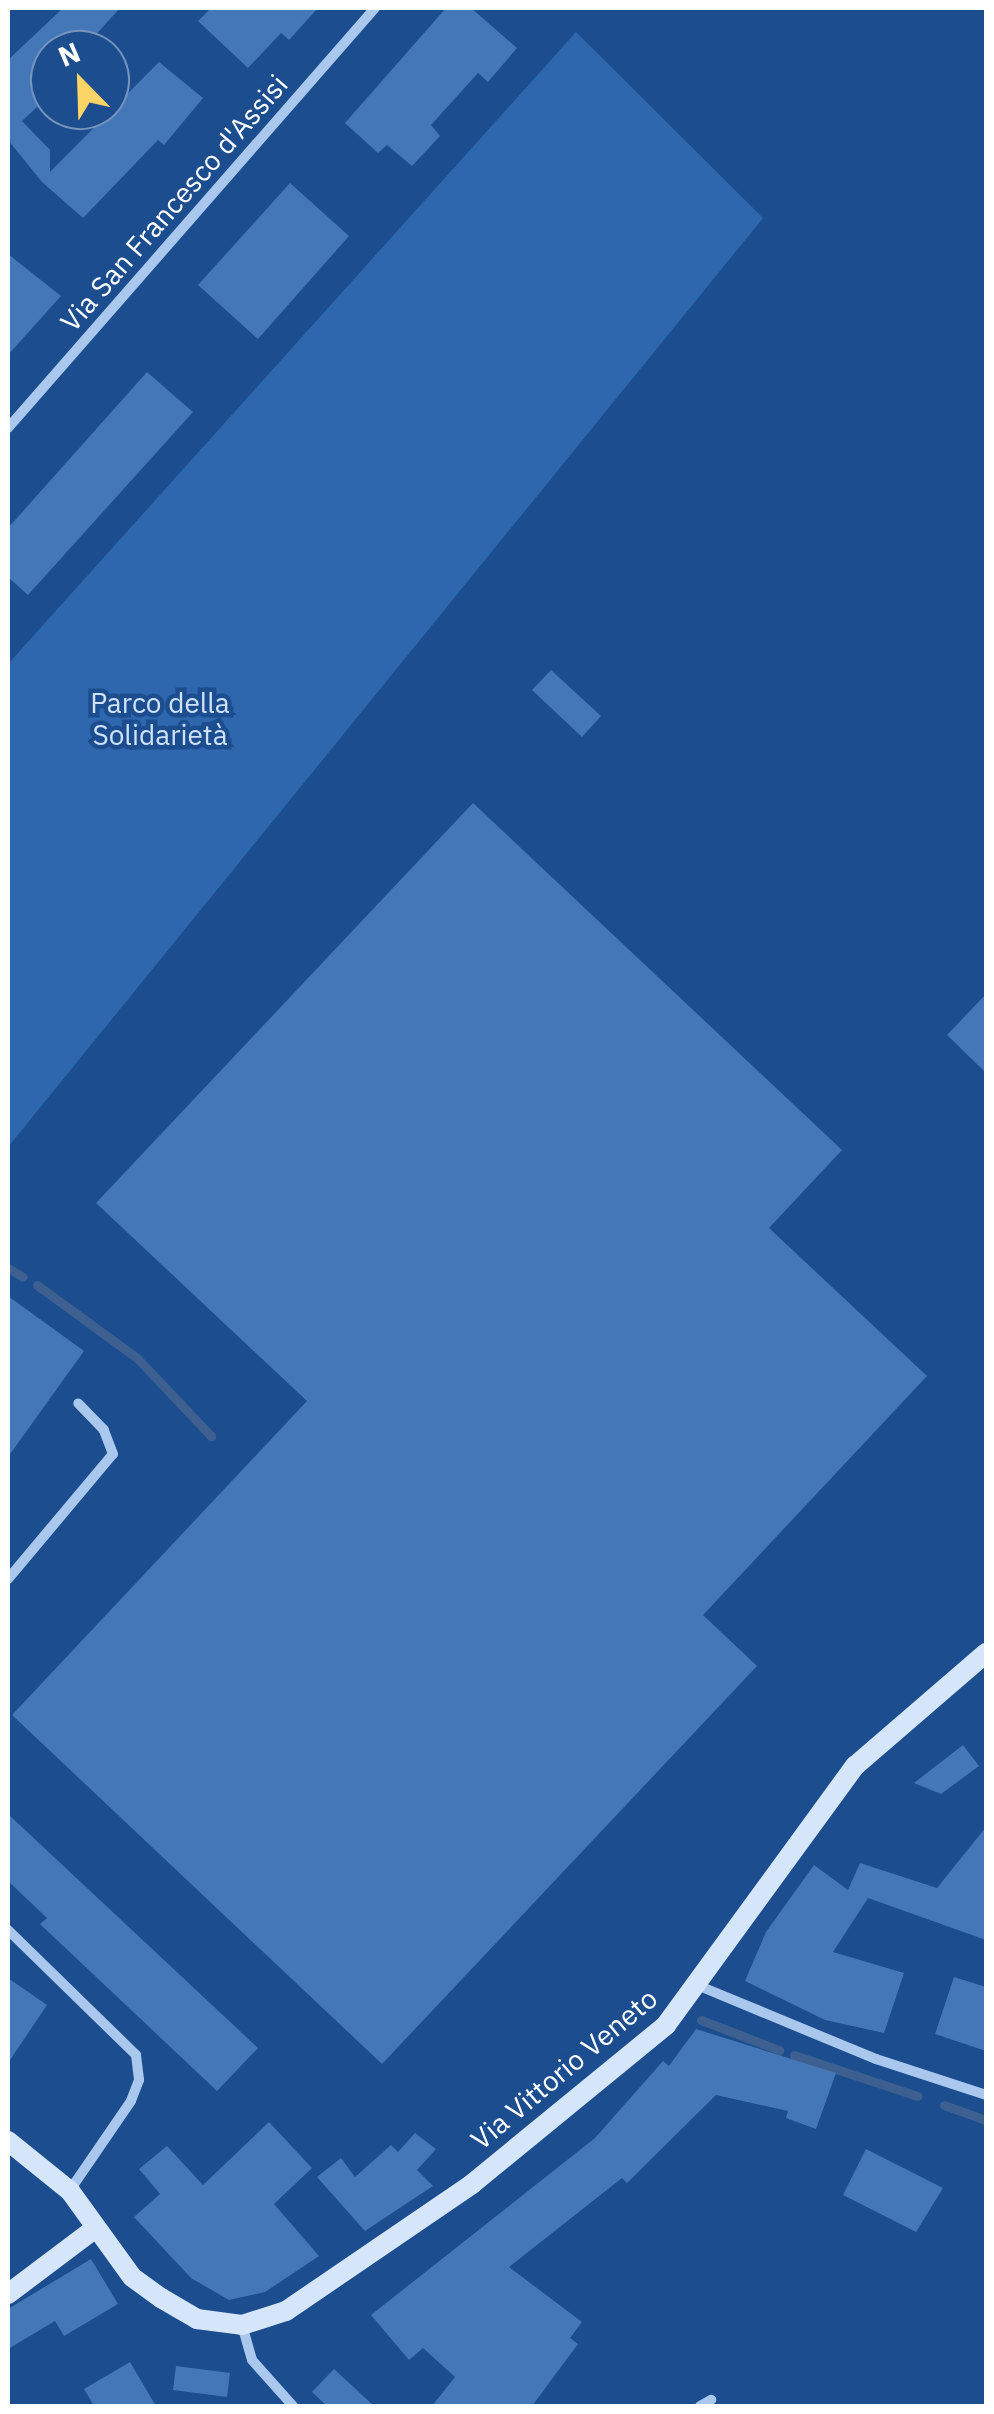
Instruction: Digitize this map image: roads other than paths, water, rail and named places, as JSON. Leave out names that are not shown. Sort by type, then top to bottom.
[{"type":"street","name":"Via San Francesco d'Assisi","points":[[8,428],[375,8]]},
{"type":"street","points":[[8,1579],[113,1454],[104,1430],[78,1403]]},
{"type":"street","name":"Via Vittorio Veneto","points":[[70,2191],[93,2230],[132,2277],[197,2319],[242,2324],[286,2311],[472,2184],[666,2024],[698,1985],[781,1860],[856,1766],[986,1653]]},
{"type":"street","points":[[8,1930],[136,2055],[139,2080],[131,2101],[70,2191],[8,2141]]},
{"type":"street","points":[[698,1985],[876,2059],[986,2096]]},
{"type":"street","points":[[8,2294],[93,2230]]},
{"type":"street","points":[[242,2324],[252,2360],[294,2406]]},
{"type":"waterway","points":[[8,1268],[23,1277]]},
{"type":"waterway","points":[[37,1285],[137,1358],[211,1436]]},
{"type":"waterway","points":[[701,2020],[779,2050]]},
{"type":"waterway","points":[[794,2055],[917,2096]]},
{"type":"waterway","points":[[944,2105],[986,2120]]},
{"type":"park label","name":"Parco della Solidarietà","points":[[160,719]]}]
